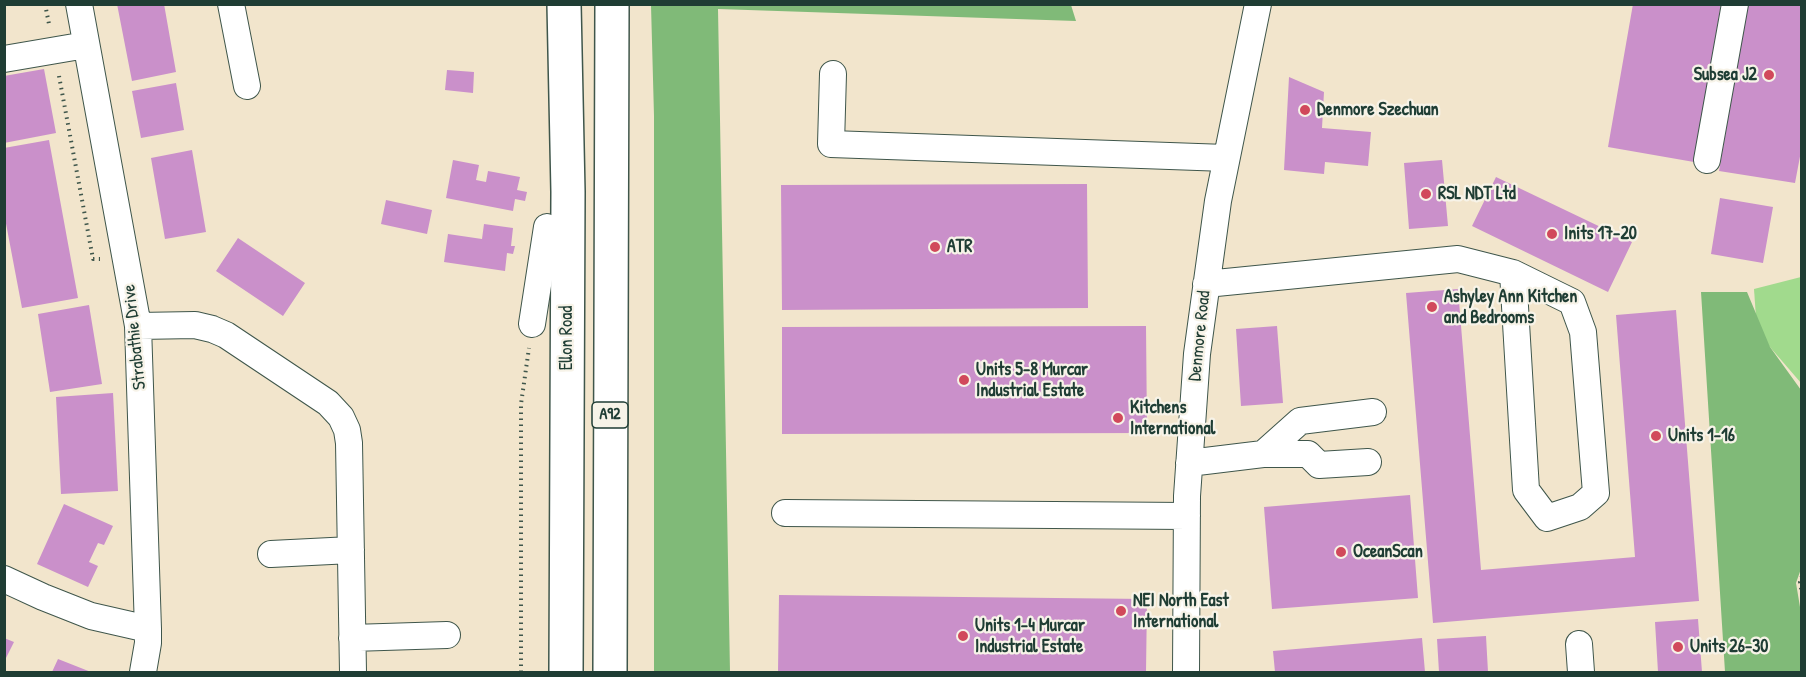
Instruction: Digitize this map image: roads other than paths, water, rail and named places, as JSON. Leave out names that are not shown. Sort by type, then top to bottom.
[{"type":"main road","name":"Ellon Road","points":[[564,4],[568,192],[566,672]]},
{"type":"main road","name":"A92","points":[[610,672],[612,4]]},
{"type":"street","name":"Strabathie Drive","points":[[79,4],[138,326],[148,629],[148,643],[142,672]]},
{"type":"street","points":[[231,4],[247,86]]},
{"type":"street","points":[[1707,160],[1735,4]]},
{"type":"street","name":"Denmore Road","points":[[1185,672],[1189,463],[1197,354],[1226,158],[1256,5]]},
{"type":"street","points":[[4,59],[86,45]]},
{"type":"street","points":[[833,74],[831,144],[1226,158]]},
{"type":"street","points":[[532,324],[547,227]]},
{"type":"street","points":[[1206,284],[1458,259],[1513,273],[1572,302],[1583,332],[1596,493],[1580,507],[1547,518],[1526,490],[1513,273]]},
{"type":"street","points":[[138,326],[195,325],[226,335],[328,403],[341,417],[349,443],[353,672]]},
{"type":"street","points":[[1263,454],[1300,421],[1373,412]]},
{"type":"street","points":[[1189,463],[1263,454],[1308,454],[1319,465],[1368,462]]},
{"type":"street","points":[[785,513],[1187,516]]},
{"type":"street","points":[[271,554],[351,550]]},
{"type":"street","points":[[4,579],[91,616],[148,629]]},
{"type":"street","points":[[352,638],[447,635]]},
{"type":"street","points":[[1579,644],[1581,672]]},
{"type":"place","name":"Subsea J2","points":[[1769,75]]},
{"type":"place","name":"Denmore Szechuan","points":[[1305,110]]},
{"type":"place","name":"RSL NDT Ltd","points":[[1426,194]]},
{"type":"place","name":"Inits 17-20","points":[[1552,234]]},
{"type":"place","name":"ATR","points":[[935,247]]},
{"type":"place","name":"Ashyley Ann Kitchen and Bedrooms","points":[[1432,307]]},
{"type":"place","name":"Units 5-8 Murcar Industrial Estate","points":[[964,380]]},
{"type":"place","name":"Kitchens International","points":[[1118,418]]},
{"type":"place","name":"Units 1-16","points":[[1656,436]]},
{"type":"place","name":"OceanScan","points":[[1341,552]]},
{"type":"place","name":"NEI North East International","points":[[1121,611]]},
{"type":"place","name":"Units 1-4 Murcar Industrial Estate","points":[[963,636]]},
{"type":"place","name":"Units 26-30","points":[[1678,647]]}]
